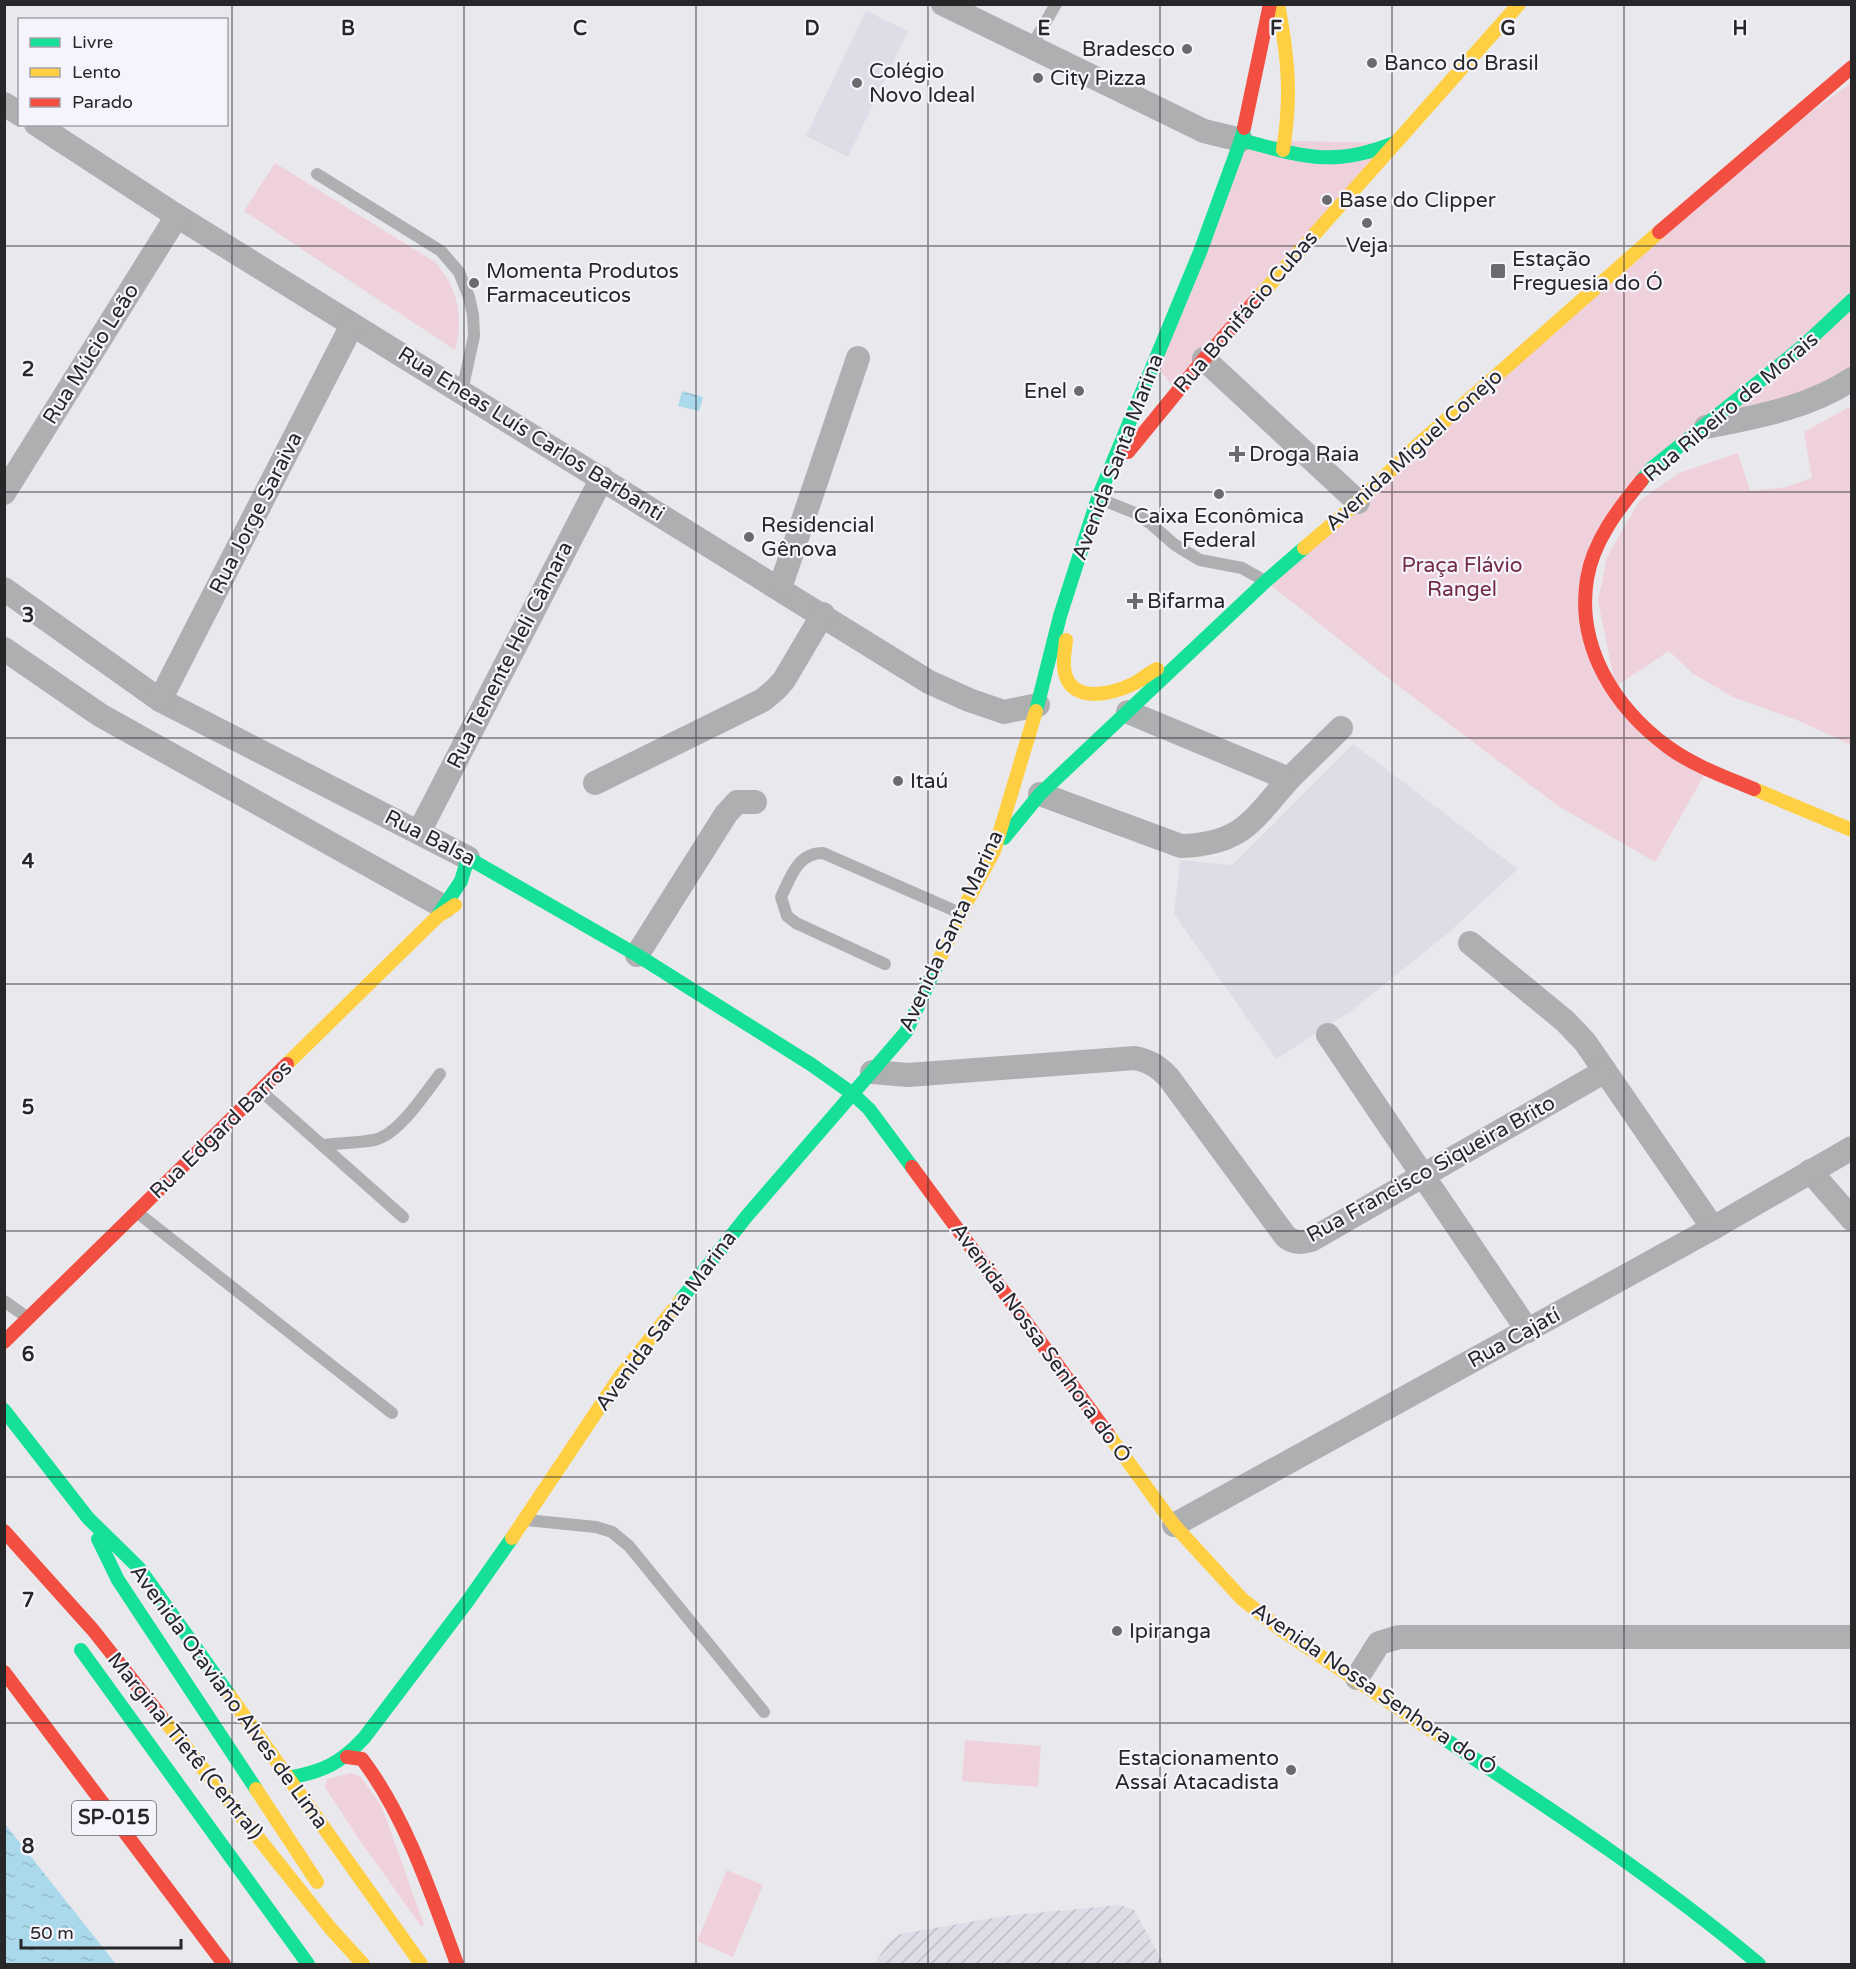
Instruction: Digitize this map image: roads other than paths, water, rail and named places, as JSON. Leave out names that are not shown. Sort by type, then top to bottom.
[{"type":"main road","name":"Avenida Santa Marina","points":[[287,1778],[324,1770],[347,1757],[364,1738],[467,1602],[621,1375],[746,1217],[906,1032],[961,913],[994,851],[1038,705],[1060,616],[1098,498],[1200,252],[1241,140],[1270,4]]},
{"type":"main road","points":[[1278,4],[1284,33],[1288,74],[1289,112],[1283,150]]},
{"type":"main road","name":"Rua Bonifácio Cubas","points":[[1103,484],[1204,359],[1519,4]]},
{"type":"main road","name":"Avenida Miguel Conejo","points":[[994,851],[1040,794],[1266,581],[1358,502],[1413,449],[1720,179],[1851,67]]},
{"type":"main road","name":"Rua Bonifácio Cubas","points":[[1241,140],[1318,157],[1342,158],[1366,154],[1394,143]]},
{"type":"main road","name":"Rua Ribeiro de Morais","points":[[1851,300],[1803,347],[1651,469],[1619,508],[1598,545],[1587,578],[1585,616],[1592,650],[1608,684],[1635,720],[1669,748],[1707,770],[1851,830]]},
{"type":"main road","points":[[1060,616],[1067,631],[1062,658],[1064,677],[1072,688],[1081,693],[1105,692],[1134,684],[1155,669],[1175,667]]},
{"type":"main road","name":"Rua Edgard Barros","points":[[4,1342],[448,908],[468,858]]},
{"type":"main road","name":"Rua Balsa","points":[[468,858],[637,955],[812,1065],[853,1094]]},
{"type":"main road","points":[[481,887],[499,874]]},
{"type":"main road","name":"Avenida Nossa Senhora do Ó","points":[[853,1094],[891,1138],[1174,1525],[1242,1599],[1280,1629],[1357,1678],[1586,1833],[1716,1928],[1760,1965]]},
{"type":"main road","name":"Avenida Otaviano Alves de Lima","points":[[4,1410],[88,1518],[139,1568],[421,1965]]},
{"type":"main road","points":[[88,1518],[118,1580],[325,1894]]},
{"type":"main road","name":"Marginal Tietê (Central)","points":[[4,1531],[93,1630],[331,1929],[363,1965]]},
{"type":"main road","points":[[4,1544],[32,1582]]},
{"type":"main road","points":[[74,1639],[308,1965]]},
{"type":"main road","name":"SP-015","points":[[4,1672],[224,1965]]},
{"type":"main road","points":[[347,1757],[362,1759],[391,1801],[444,1927],[457,1965]]},
{"type":"main road","points":[[338,1914],[369,1965]]},
{"type":"street","points":[[943,4],[1204,131],[1241,140]]},
{"type":"street","points":[[4,104],[18,113]]},
{"type":"street","name":"Rua Eneas Luís Carlos Barbanti","points":[[39,126],[177,216],[823,614],[929,682],[969,700],[1004,712],[1038,705]]},
{"type":"street","name":"Rua Múcio Leão","points":[[4,493],[177,216]]},
{"type":"street","name":"Rua Jorge Saraiva","points":[[160,700],[352,325]]},
{"type":"street","points":[[780,588],[858,358]]},
{"type":"street","points":[[1204,359],[1358,502]]},
{"type":"street","points":[[1700,429],[1788,408],[1837,389],[1851,379]]},
{"type":"street","name":"Rua Tenente Heli Câmara","points":[[419,832],[602,478]]},
{"type":"street","name":"Rua Balsa","points":[[4,589],[160,700],[468,858]]},
{"type":"street","points":[[595,783],[763,700],[784,680],[823,614]]},
{"type":"street","points":[[4,649],[100,716],[448,908]]},
{"type":"street","points":[[1128,712],[1289,779]]},
{"type":"street","points":[[1040,794],[1181,846],[1204,845],[1225,840],[1247,826],[1289,779],[1341,728]]},
{"type":"street","points":[[637,955],[726,814],[737,802],[755,802]]},
{"type":"street","points":[[1470,943],[1565,1021],[1585,1042],[1713,1228]]},
{"type":"street","points":[[1328,1035],[1528,1331]]},
{"type":"street","name":"Rua Francisco Siqueira Brito","points":[[872,1072],[908,1076],[1135,1058],[1148,1061],[1160,1068],[1169,1078],[1286,1237],[1294,1242],[1311,1240],[1605,1071]]},
{"type":"street","name":"Rua Cajatí","points":[[1174,1525],[1713,1228],[1851,1148]]},
{"type":"street","points":[[1810,1171],[1851,1219]]},
{"type":"street","points":[[1357,1678],[1379,1644],[1399,1637],[1851,1637]]},
{"type":"lane","points":[[1031,47],[1056,4]]},
{"type":"lane","points":[[317,174],[441,251],[459,273],[469,297],[474,336],[462,391]]},
{"type":"lane","points":[[1098,498],[1135,513],[1174,545],[1200,560],[1242,568],[1266,581]]},
{"type":"lane","points":[[885,964],[796,923],[786,916],[781,897],[796,867],[803,859],[813,854],[823,853],[961,913]]},
{"type":"lane","points":[[322,1144],[376,1140],[387,1134],[398,1126],[440,1074]]},
{"type":"lane","points":[[261,1090],[403,1217]]},
{"type":"lane","points":[[137,1212],[392,1413]]},
{"type":"lane","points":[[4,1301],[28,1319]]},
{"type":"lane","points":[[524,1520],[596,1527],[612,1532],[629,1546],[764,1712]]},
{"type":"water","points":[[682,391],[703,397],[699,411],[678,406]]},
{"type":"water","points":[[5,1824],[116,1964],[5,1964]]},
{"type":"place","name":"Bradesco","points":[[1187,49]]},
{"type":"place","name":"Banco do Brasil","points":[[1372,63]]},
{"type":"place","name":"City Pizza","points":[[1038,78]]},
{"type":"place","name":"Colégio Novo Ideal","points":[[857,83]]},
{"type":"place","name":"Base do Clipper","points":[[1327,200]]},
{"type":"place","name":"Veja","points":[[1367,223]]},
{"type":"place","name":"Estação Freguesia do Ó","points":[[1498,271]]},
{"type":"place","name":"Momenta Produtos Farmaceuticos","points":[[474,283]]},
{"type":"place","name":"Enel","points":[[1079,391]]},
{"type":"place","name":"Droga Raia","points":[[1237,454]]},
{"type":"place","name":"Caixa Econômica Federal","points":[[1219,494]]},
{"type":"place","name":"Residencial Gênova","points":[[749,537]]},
{"type":"place","name":"Bifarma","points":[[1135,601]]},
{"type":"place","name":"Itaú","points":[[898,781]]},
{"type":"place","name":"Ipiranga","points":[[1117,1631]]},
{"type":"place","name":"Estacionamento Assaí Atacadista","points":[[1291,1770]]},
{"type":"park label","name":"Praça Flávio Rangel","points":[[1462,577]]}]
